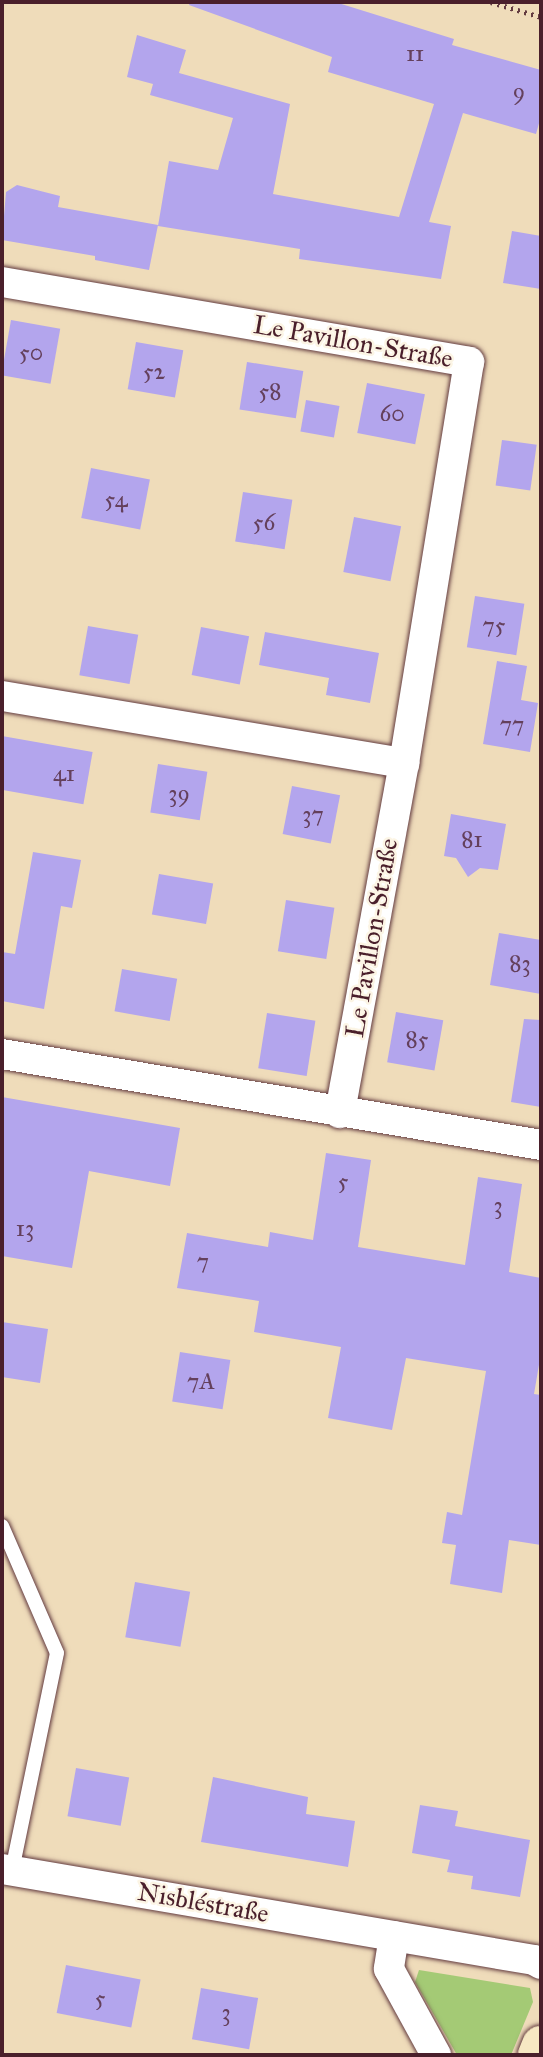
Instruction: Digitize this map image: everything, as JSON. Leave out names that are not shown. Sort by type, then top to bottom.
[{"type":"street","name":"Le Pavillon-Straße","points":[[2,282],[469,362],[404,763],[340,1113]]},
{"type":"street","points":[[2,696],[404,763]]},
{"type":"street","points":[[2,1054],[541,1145]]},
{"type":"street","name":"Nisbléstraße","points":[[7,1870],[534,1960],[541,1964]]},
{"type":"street","points":[[394,1936],[389,1969],[436,2055]]},
{"type":"street","points":[[537,2055],[541,2045]]},
{"type":"lane","name":"Nisbléstraße","points":[[2,1526],[57,1653],[7,1870]]},
{"type":"path","points":[[491,2],[541,17]]},
{"type":"green space","points":[[419,1970],[530,1988],[533,2002],[511,2055],[457,2055],[415,1982]]},
{"type":"building","points":[[190,2],[335,2],[454,39],[452,45],[541,70],[541,116],[536,134],[463,113],[429,222],[451,226],[441,279],[299,259],[300,249],[158,226],[169,161],[218,170],[233,118],[150,95],[153,84],[127,77],[137,35],[186,50],[179,73],[290,104],[273,194],[399,217],[434,104],[328,72],[332,57],[189,5]]},
{"type":"building","points":[[17,185],[60,196],[58,207],[158,225],[149,270],[95,260],[95,256],[2,240],[6,192]]},
{"type":"building","points":[[512,231],[541,236],[541,289],[503,283]]},
{"type":"building","points":[[11,320],[60,329],[51,384],[2,375]]},
{"type":"building","points":[[136,342],[183,350],[175,398],[128,389]]},
{"type":"building","points":[[247,362],[303,371],[296,418],[239,409]]},
{"type":"building","points":[[367,383],[425,394],[415,444],[357,433]]},
{"type":"building","points":[[306,400],[339,406],[334,437],[300,432]]},
{"type":"building","points":[[502,440],[537,445],[530,490],[496,486]]},
{"type":"building","points":[[91,468],[150,479],[140,530],[81,518]]},
{"type":"building","points":[[243,492],[292,500],[285,549],[235,541]]},
{"type":"building","points":[[354,517],[401,526],[390,581],[343,572]]},
{"type":"building","points":[[475,596],[524,604],[516,655],[467,647]]},
{"type":"building","points":[[88,626],[138,635],[130,684],[79,675]]},
{"type":"building","points":[[201,627],[249,636],[240,684],[192,675]]},
{"type":"building","points":[[265,632],[379,653],[370,703],[326,695],[329,678],[259,665]]},
{"type":"building","points":[[497,661],[527,666],[521,700],[538,703],[530,752],[483,744]]},
{"type":"building","points":[[2,736],[93,752],[83,804],[2,790]]},
{"type":"building","points":[[158,764],[207,772],[200,820],[150,812]]},
{"type":"building","points":[[292,786],[340,795],[331,843],[283,834]]},
{"type":"building","points":[[451,814],[506,824],[498,870],[480,868],[468,877],[456,858],[444,856]]},
{"type":"building","points":[[33,852],[81,860],[72,908],[61,906],[44,1009],[2,1001],[2,952],[15,954]]},
{"type":"building","points":[[159,874],[213,884],[206,924],[152,914]]},
{"type":"building","points":[[286,900],[334,908],[326,959],[278,951]]},
{"type":"building","points":[[499,933],[541,940],[541,994],[490,985]]},
{"type":"building","points":[[122,969],[177,979],[170,1021],[115,1011]]},
{"type":"building","points":[[396,1012],[443,1020],[434,1071],[387,1062]]},
{"type":"building","points":[[267,1013],[315,1021],[307,1076],[258,1068]]},
{"type":"building","points":[[524,1019],[541,1020],[541,1107],[511,1102]]},
{"type":"building","points":[[2,1097],[180,1128],[170,1186],[89,1171],[72,1268],[2,1256]]},
{"type":"building","points":[[326,1153],[371,1160],[358,1247],[465,1265],[478,1177],[522,1184],[509,1272],[541,1278],[541,1353],[534,1394],[541,1395],[541,1545],[509,1540],[502,1593],[450,1584],[456,1545],[442,1543],[447,1512],[462,1515],[486,1371],[406,1358],[392,1430],[328,1418],[341,1347],[254,1332],[259,1301],[177,1288],[187,1233],[268,1247],[270,1232],[313,1240]]},
{"type":"building","points":[[2,1322],[48,1329],[40,1383],[2,1377]]},
{"type":"building","points":[[180,1352],[230,1360],[223,1409],[172,1401]]},
{"type":"building","points":[[135,1582],[190,1592],[180,1647],[125,1637]]},
{"type":"building","points":[[76,1768],[129,1777],[121,1826],[67,1816]]},
{"type":"building","points":[[213,1777],[308,1797],[306,1814],[355,1821],[348,1867],[201,1842]]},
{"type":"building","points":[[420,1805],[458,1811],[455,1826],[530,1840],[520,1897],[471,1889],[473,1876],[447,1872],[450,1860],[412,1853]]},
{"type":"building","points":[[66,1965],[141,1980],[131,2028],[57,2013]]},
{"type":"building","points":[[201,1988],[258,1998],[249,2049],[192,2039]]}]
